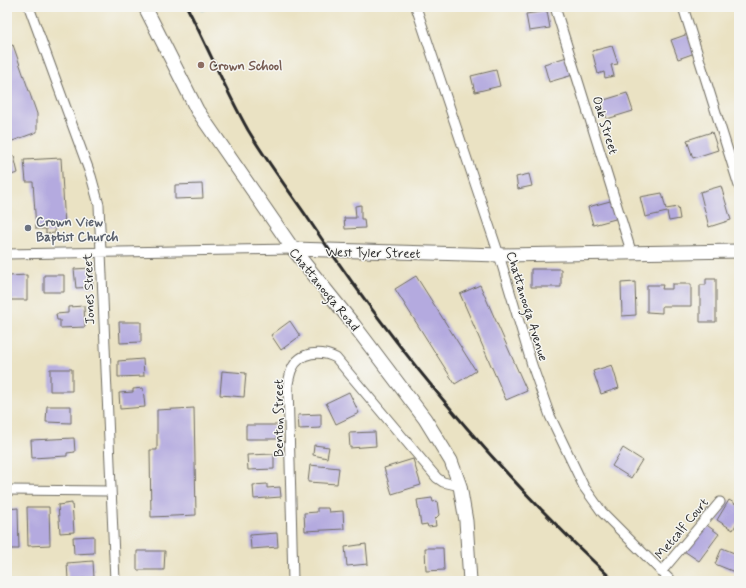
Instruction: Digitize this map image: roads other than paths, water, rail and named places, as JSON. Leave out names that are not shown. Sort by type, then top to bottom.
[{"type":"main road","name":"Chattanooga Road","points":[[145,7],[197,110],[293,249],[354,325],[425,419],[451,461],[460,486],[466,521],[470,581]]},
{"type":"main road","name":"West Tyler Street","points":[[293,249],[499,255],[631,251],[739,251]]},
{"type":"street","name":"Jones Street","points":[[29,7],[91,176],[98,205],[115,581]]},
{"type":"street","name":"Chattanooga Avenue","points":[[416,7],[499,255],[532,365],[550,416],[584,487],[602,512],[671,581]]},
{"type":"street","name":"Oak Street","points":[[556,7],[631,251]]},
{"type":"street","points":[[683,7],[739,186]]},
{"type":"street","name":"West Tyler Street","points":[[7,254],[293,249]]},
{"type":"street","name":"Benton Street","points":[[293,581],[288,384],[294,364],[304,356],[321,352],[336,358],[437,478],[443,482],[460,486]]},
{"type":"street","points":[[7,490],[110,491]]},
{"type":"street","name":"Metcalf Court","points":[[661,572],[720,502]]},
{"type":"railway","points":[[187,7],[248,130],[277,174],[376,314],[412,362],[489,453],[529,497],[614,581]]},
{"type":"place","name":"Crown School","points":[[201,65]]},
{"type":"place","name":"Crown View Baptist Church","points":[[28,228]]}]
